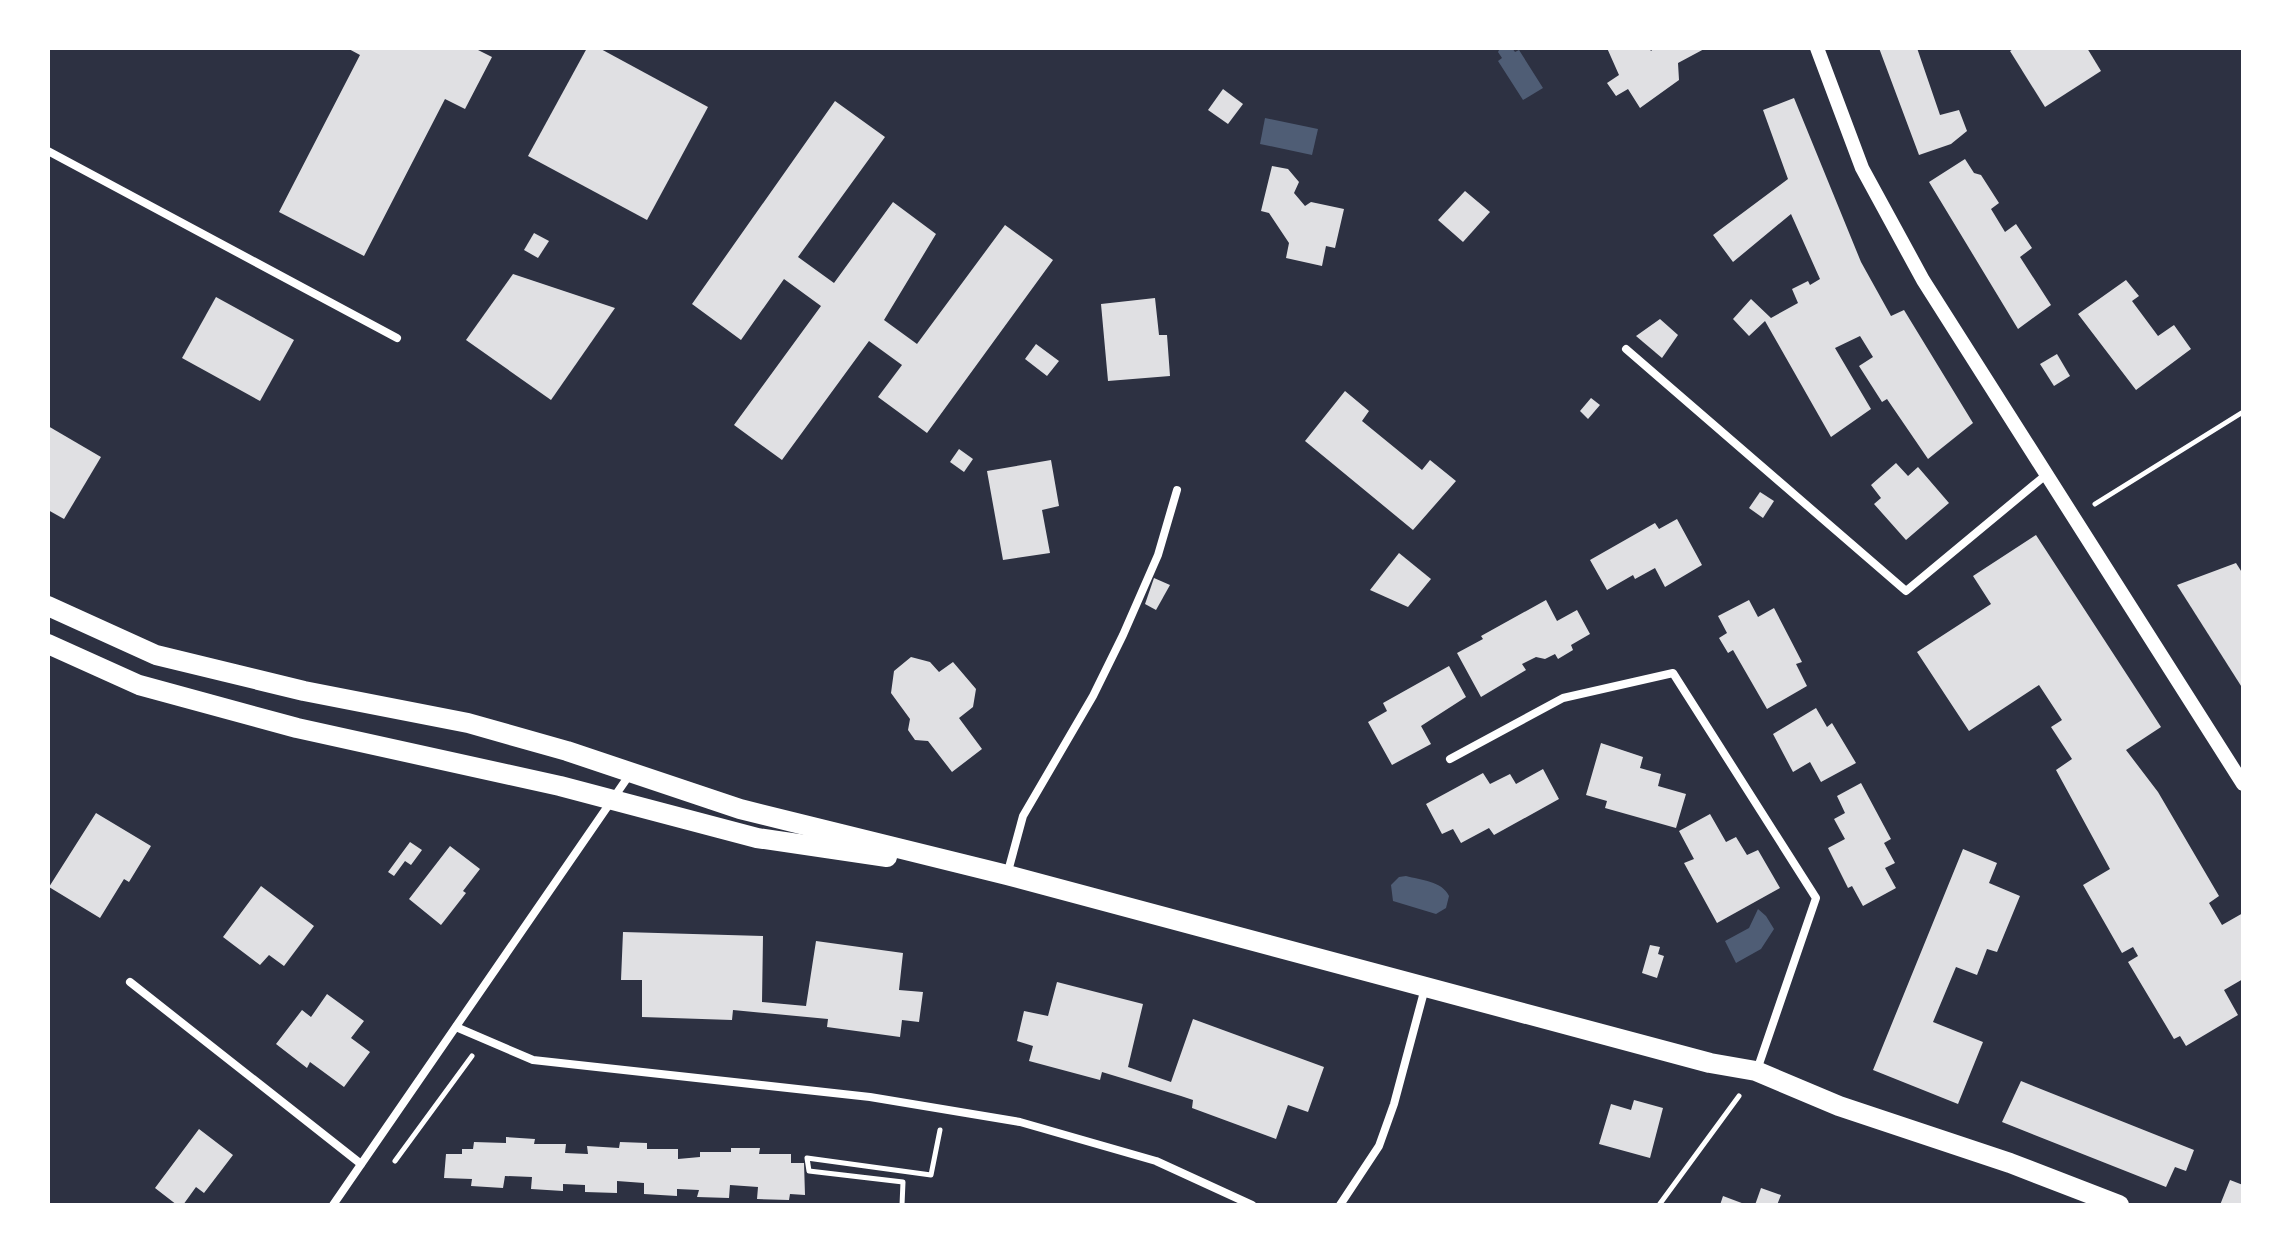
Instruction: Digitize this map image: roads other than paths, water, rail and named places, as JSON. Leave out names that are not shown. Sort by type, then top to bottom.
[{"type":"main road","points":[[48,606],[156,655],[304,691],[468,723],[567,751],[740,809],[1007,875],[1710,1063],[1756,1071],[1839,1106],[2010,1163],[2119,1205]]},
{"type":"main road","points":[[48,644],[154,689],[297,728],[611,799],[757,838],[1007,875]]},
{"type":"street","points":[[1817,48],[1862,168],[1923,280],[2243,784]]},
{"type":"street","points":[[48,151],[397,338]]},
{"type":"street","points":[[1626,349],[1906,591],[2047,474]]},
{"type":"street","points":[[1007,875],[1023,816],[1093,696],[1123,635],[1158,555],[1177,490]]},
{"type":"street","points":[[1450,759],[1563,698],[1673,673],[1816,898],[1756,1071]]},
{"type":"street","points":[[333,1205],[631,773]]},
{"type":"street","points":[[130,982],[361,1164]]},
{"type":"street","points":[[1340,1205],[1379,1146],[1394,1104],[1425,988]]},
{"type":"street","points":[[456,1027],[533,1060],[870,1097],[1020,1122],[1156,1161],[1252,1205]]},
{"type":"water","points":[[1500,48],[1512,48],[1515,52],[1519,50],[1543,88],[1523,100],[1498,61],[1502,58],[1498,52]]},
{"type":"water","points":[[1265,118],[1318,129],[1312,155],[1260,144]]},
{"type":"water","points":[[1399,877],[1430,882],[1446,891],[1449,896],[1446,908],[1436,914],[1393,901],[1391,885]]},
{"type":"water","points":[[1758,909],[1774,929],[1761,949],[1736,963],[1725,941],[1749,928]]}]
